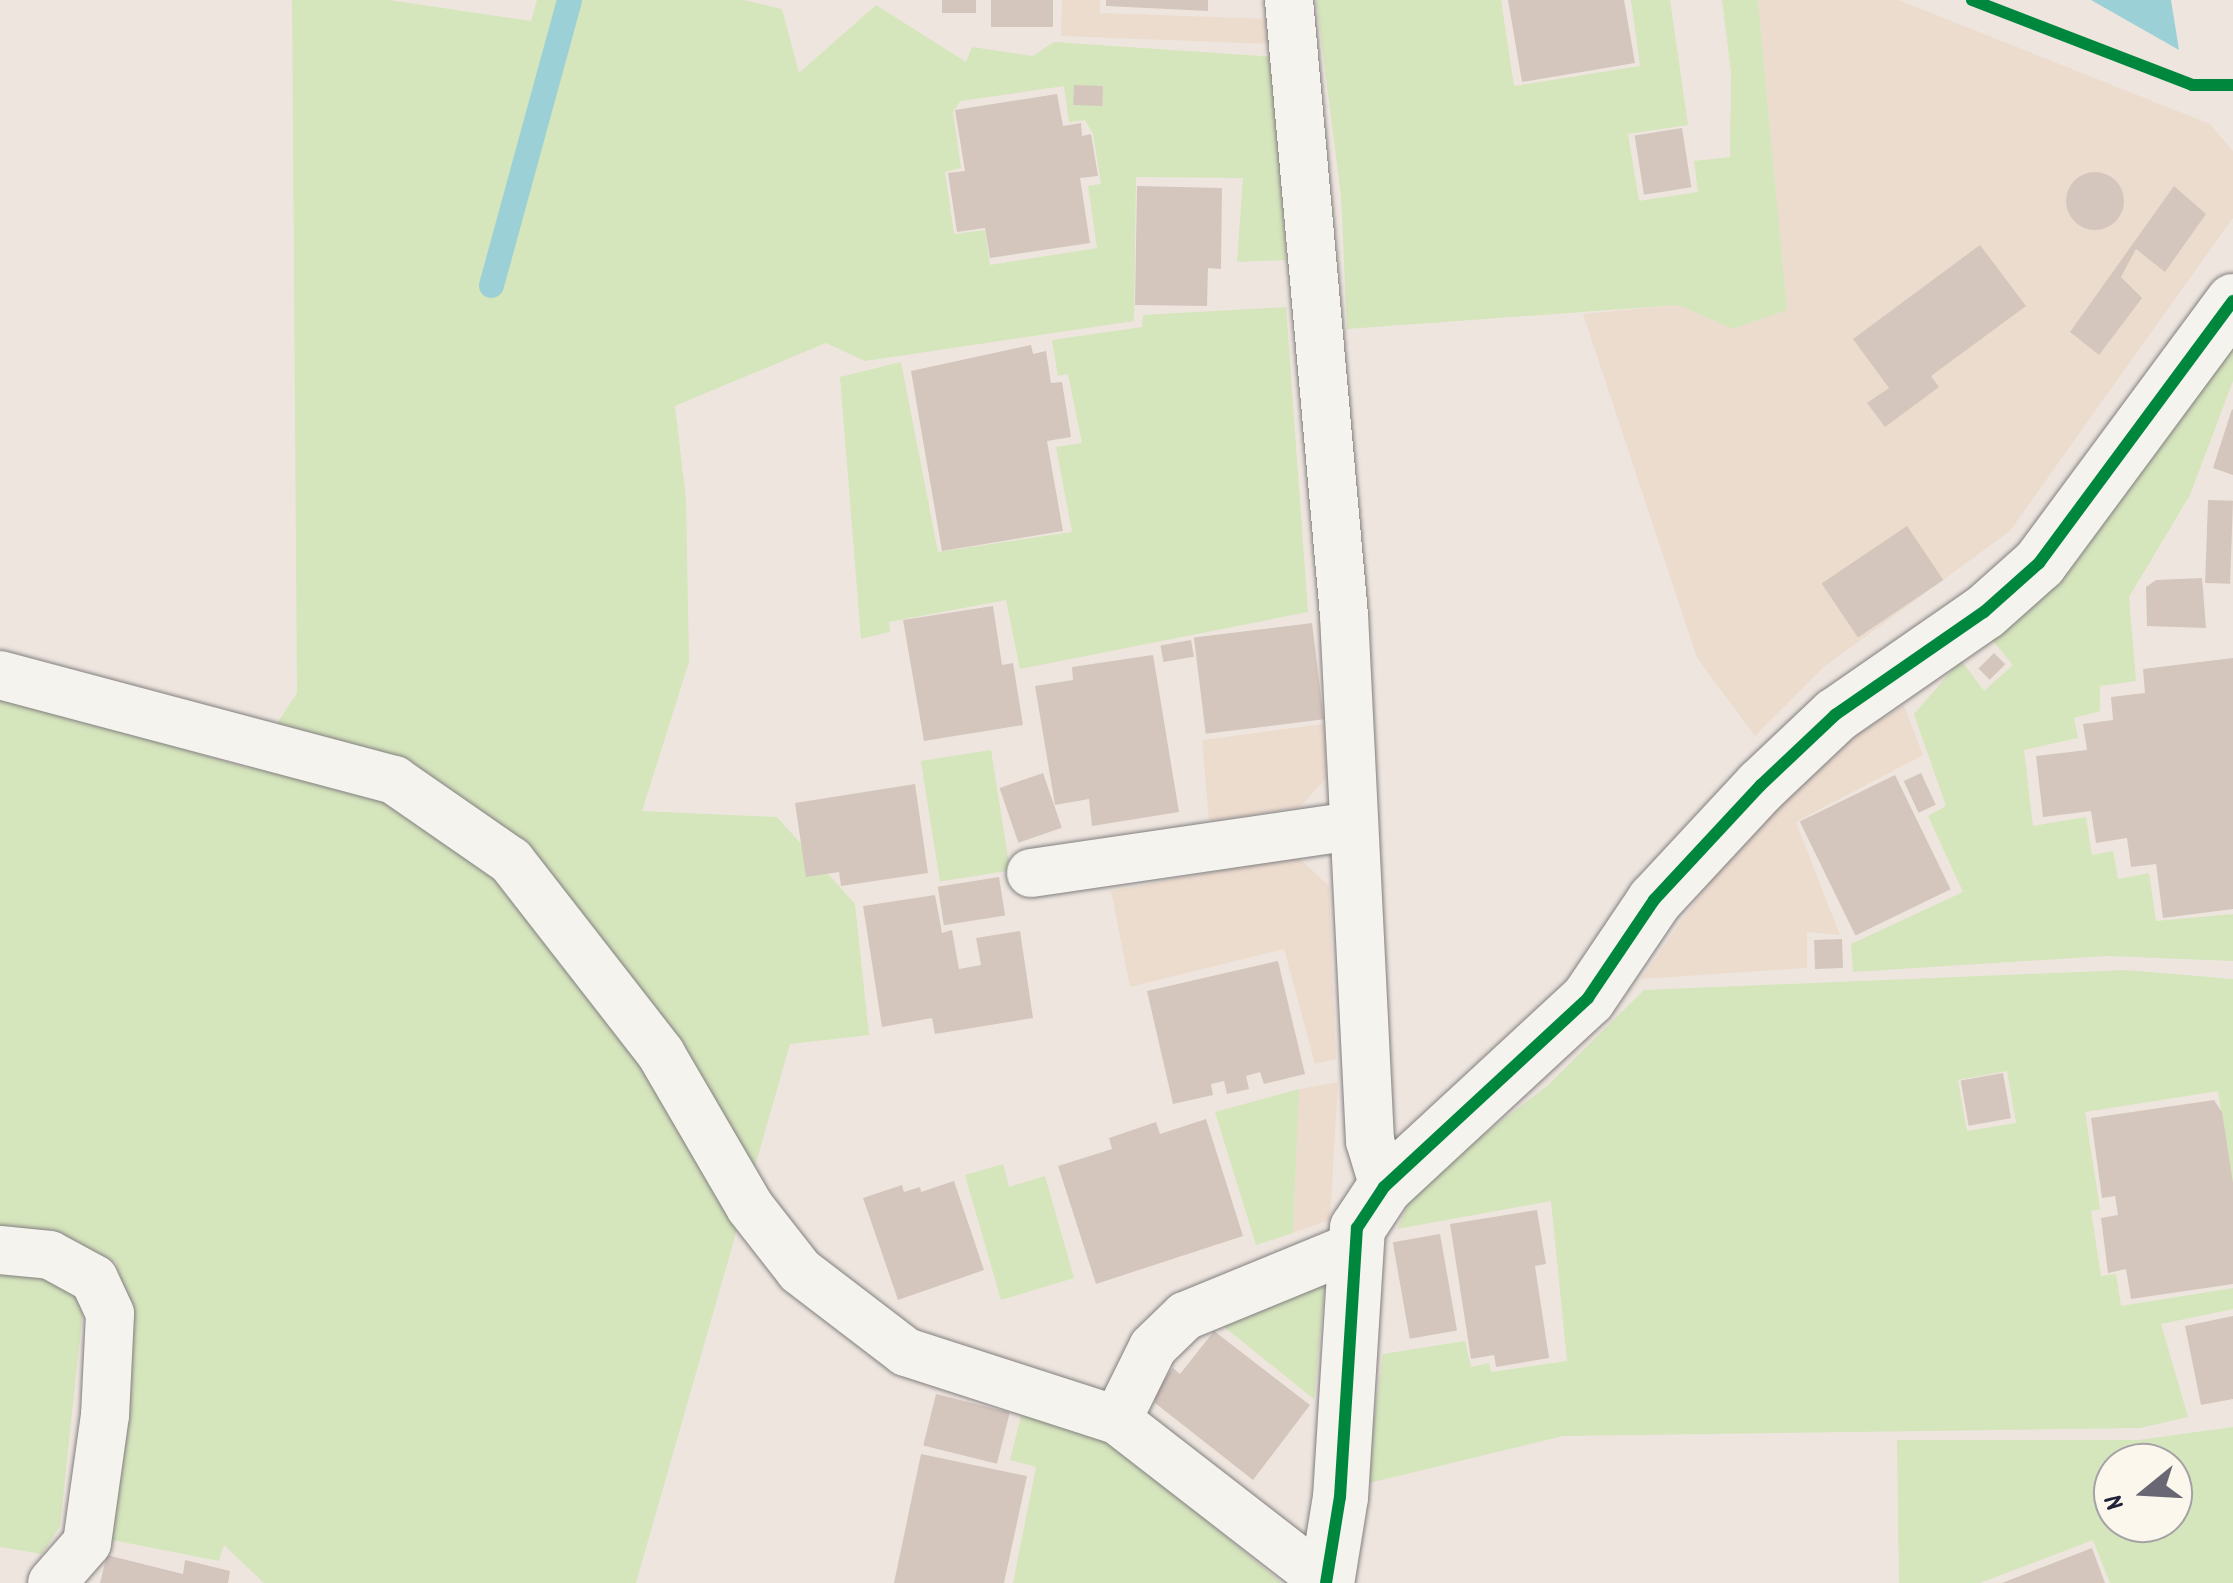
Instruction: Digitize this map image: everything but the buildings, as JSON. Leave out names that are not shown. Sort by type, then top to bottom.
[{"type":"street","points":[[1327,1583],[1340,1497],[1357,1228],[1384,1187],[1588,998],[1654,900],[1835,714],[1984,612],[2040,563],[2233,301]]},
{"type":"lane","points":[[1289,0],[1339,556],[1370,1142],[1384,1187]]},
{"type":"lane","points":[[0,675],[394,780],[510,861],[661,1054],[750,1207],[800,1271],[906,1352],[1117,1420],[1327,1583]]},
{"type":"lane","points":[[1031,874],[1354,826]]},
{"type":"lane","points":[[1117,1420],[1154,1347],[1185,1316],[1356,1246]]},
{"type":"lane","points":[[0,1250],[50,1255],[94,1279],[110,1314],[105,1415],[87,1543],[52,1583]]},
{"type":"shaded area","points":[[1062,0],[1100,0],[1100,13],[1272,19],[1271,44],[1061,36]]},
{"type":"shaded area","points":[[1758,0],[1899,0],[2210,124],[2233,151],[2233,218],[2010,531],[1824,667],[1755,736],[1697,658],[1583,314],[1678,305],[1733,329],[1787,310]]},
{"type":"shaded area","points":[[1904,705],[1923,755],[1796,822],[1840,935],[1807,932],[1807,968],[1641,979],[1709,882],[1778,807],[1841,744]]},
{"type":"shaded area","points":[[1324,724],[1326,778],[1300,807],[1209,821],[1202,740]]},
{"type":"shaded area","points":[[1297,856],[1329,886],[1336,1059],[1315,1064],[1284,949],[1130,987],[1111,891]]},
{"type":"shaded area","points":[[1338,1082],[1330,1220],[1293,1233],[1299,1089]]},
{"type":"green space","points":[[292,0],[389,0],[531,21],[537,0],[744,0],[782,9],[799,73],[876,5],[966,62],[972,47],[1033,56],[1054,42],[1277,57],[1286,260],[1237,262],[1243,178],[1136,177],[1134,321],[865,361],[826,343],[675,406],[686,499],[689,662],[642,811],[777,817],[855,904],[869,1035],[790,1044],[636,1583],[264,1583],[224,1545],[219,1561],[102,1538],[130,1314],[116,1262],[89,1253],[60,1526],[42,1554],[0,1547],[0,694],[248,768],[297,693]],"holes":[[[1064,86],[1069,122],[1085,120],[1093,134],[1101,184],[1088,186],[1097,248],[990,265],[985,230],[954,234],[945,172],[961,168],[953,112],[960,101]]]},
{"type":"green space","points":[[1316,0],[1501,0],[1514,86],[1640,66],[1631,0],[1670,0],[1688,125],[1628,134],[1639,201],[1698,192],[1694,161],[1730,157],[1731,72],[1722,0],[1758,0],[1787,310],[1733,329],[1678,305],[1347,329],[1341,196]]},
{"type":"green space","points":[[1286,307],[1308,612],[1020,669],[1006,600],[889,622],[890,632],[861,639],[840,377],[901,362],[938,552],[1072,532],[1056,447],[1082,443],[1068,374],[1058,376],[1052,340],[1142,327],[1143,315]]},
{"type":"green space","points":[[2233,342],[2233,381],[2190,495],[2129,597],[2136,681],[2100,686],[2100,711],[2074,718],[2078,738],[2024,750],[2033,826],[2086,817],[2092,855],[2113,851],[2118,879],[2149,873],[2156,921],[2233,914],[2233,961],[2107,956],[1853,972],[1851,944],[1963,892],[1928,816],[1946,806],[1914,714],[1961,660],[1984,691],[2013,665],[1989,636]]},
{"type":"green space","points":[[991,750],[1010,870],[940,882],[921,761]]},
{"type":"green space","points":[[2126,970],[2233,979],[2233,1188],[2218,1091],[2085,1112],[2100,1209],[2091,1211],[2101,1276],[2116,1274],[2121,1306],[2233,1288],[2233,1309],[2161,1324],[2188,1417],[2140,1428],[1563,1436],[1365,1484],[1383,1354],[1465,1341],[1471,1367],[1489,1363],[1491,1372],[1567,1361],[1551,1201],[1397,1229],[1417,1185],[1547,1086],[1644,990]],"holes":[[[2007,1071],[2016,1123],[1967,1131],[1958,1080]]]},
{"type":"green space","points":[[1299,1089],[1293,1233],[1256,1245],[1215,1112]]},
{"type":"green space","points":[[1003,1164],[1009,1187],[1045,1176],[1074,1278],[1001,1300],[965,1175]]},
{"type":"green space","points":[[1325,1284],[1314,1399],[1218,1322]]},
{"type":"green space","points":[[1023,1408],[1092,1426],[1282,1583],[1013,1583],[1036,1467],[1010,1460]]},
{"type":"green space","points":[[2233,1427],[2233,1583],[2110,1583],[2094,1543],[2193,1543],[2193,1443],[2093,1443],[2093,1540],[1980,1583],[1899,1583],[1897,1440],[2138,1440]]},
{"type":"water","points":[[2091,0],[2171,0],[2179,50]]},
{"type":"waterway","points":[[491,285],[569,0]]},
{"type":"cycle path","points":[[1972,0],[2192,85],[2233,85]]},
{"type":"cycle path","points":[[1326,1583],[1340,1497],[1357,1228],[1384,1187],[1588,998],[1654,900],[1761,785],[1835,715],[1984,612],[2039,563],[2233,301]]}]
